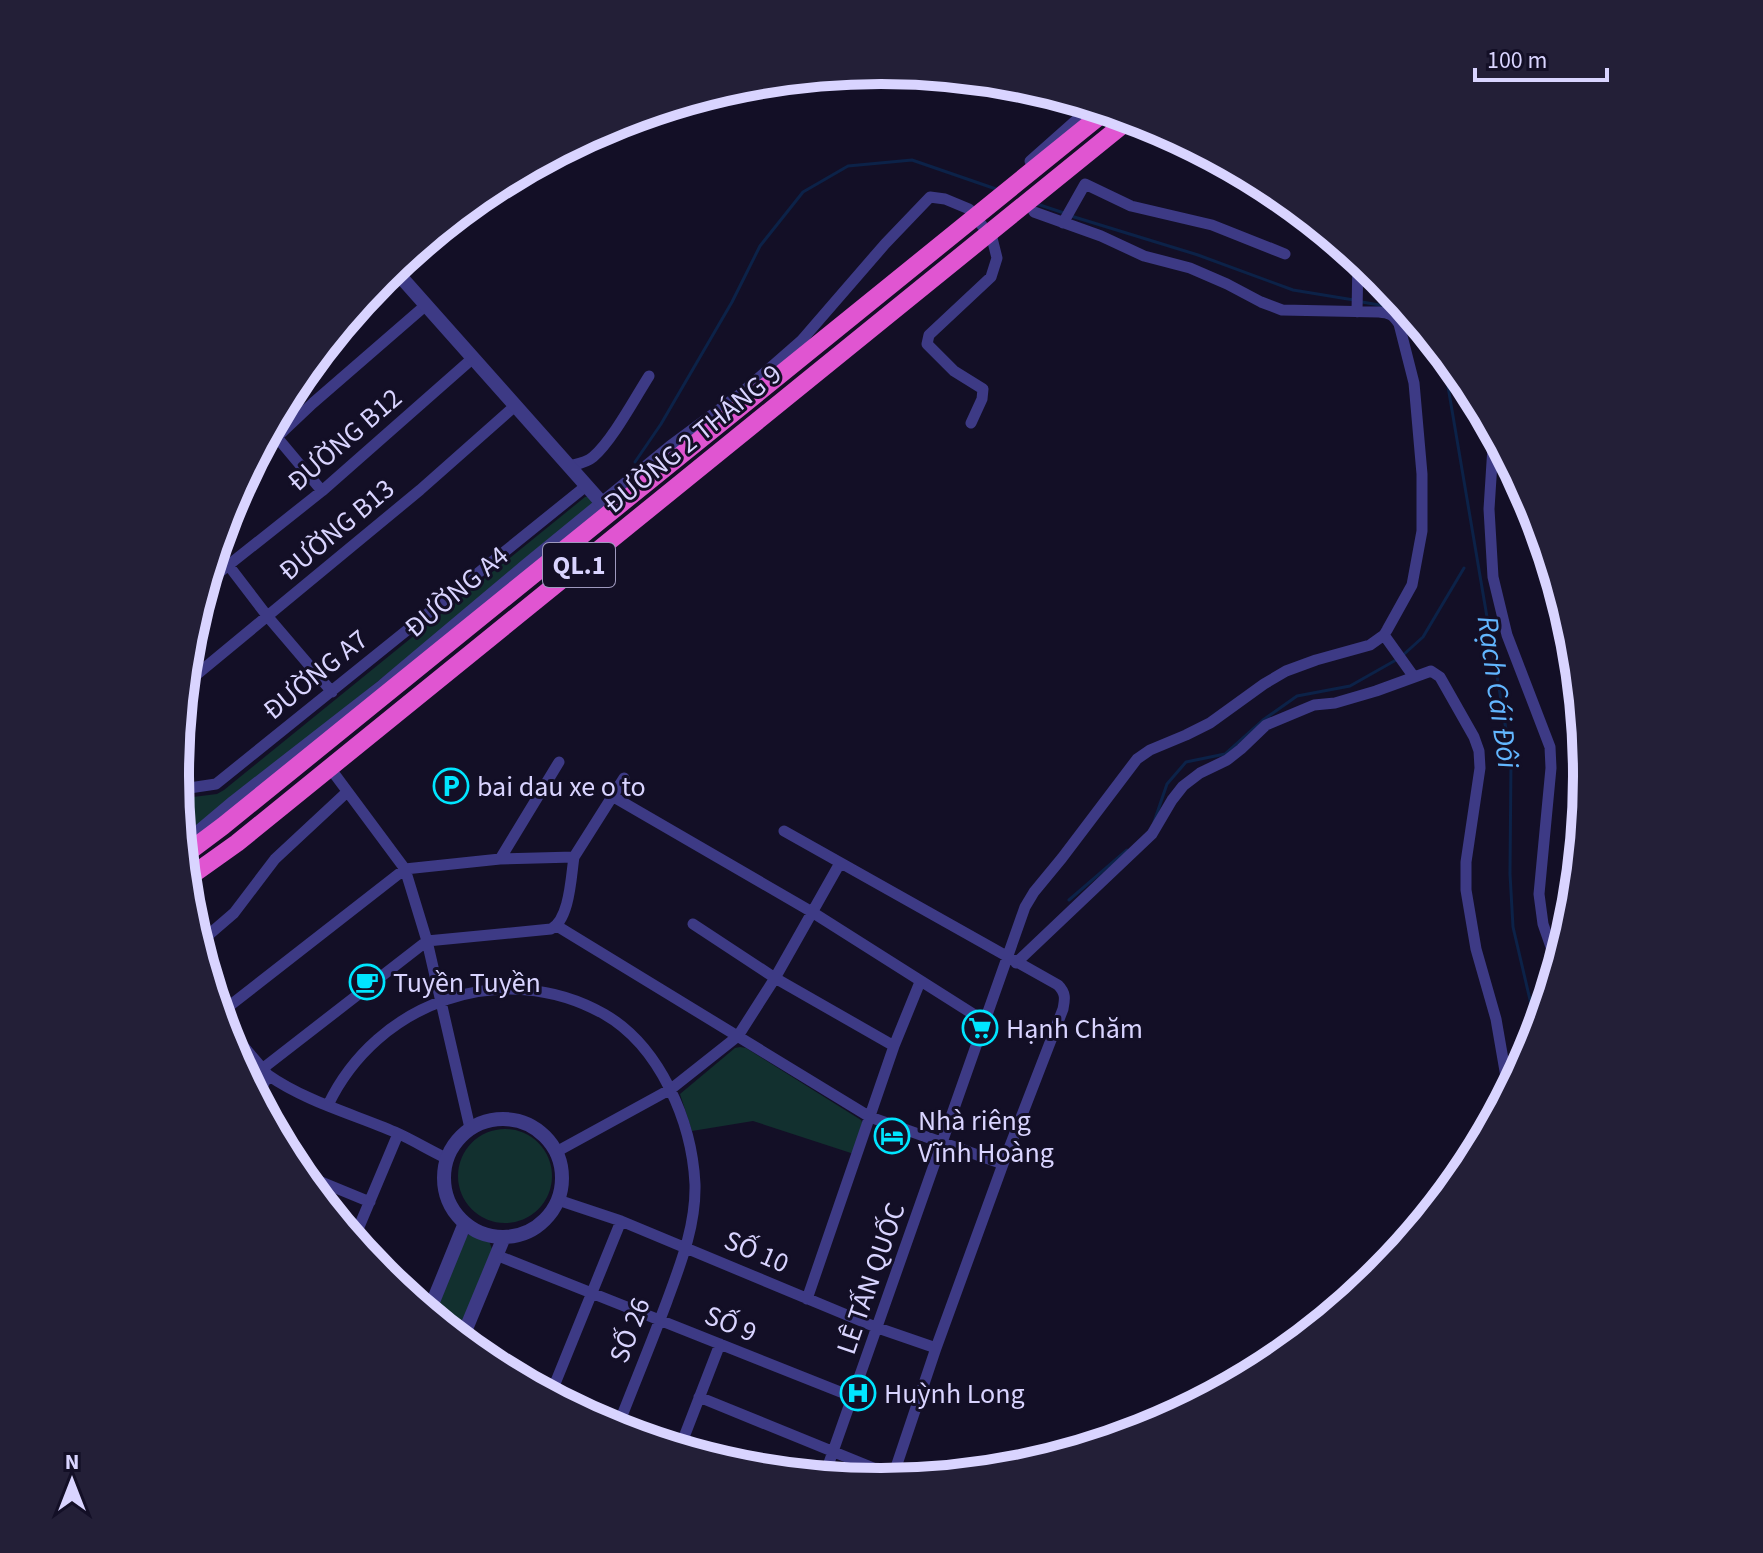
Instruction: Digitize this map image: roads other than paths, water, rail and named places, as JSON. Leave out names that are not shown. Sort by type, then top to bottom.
[{"type":"highway","name":"ĐƯỜNG 2 THÁNG 9","points":[[193,848],[1096,119]]},
{"type":"highway","name":"ĐƯỜNG 2 THÁNG 9","points":[[196,872],[330,768],[1120,127]]},
{"type":"street","points":[[1030,161],[1082,114]]},
{"type":"street","points":[[1064,221],[1085,184],[1131,206],[1212,225],[1285,254]]},
{"type":"street","name":"ĐƯỜNG A4","points":[[192,836],[382,685],[670,446],[739,395],[801,341],[930,197],[969,209],[992,238],[997,258],[991,277],[929,335],[927,344],[954,371],[983,389],[971,423]]},
{"type":"street","points":[[1034,212],[1064,221],[1144,256],[1190,268],[1282,310],[1357,308],[1394,316],[1399,324],[1414,383],[1422,474],[1422,531],[1412,585],[1384,635],[1414,677]]},
{"type":"street","points":[[1357,274],[1357,308]]},
{"type":"street","points":[[402,278],[601,502]]},
{"type":"street","points":[[286,424],[426,305]]},
{"type":"street","name":"ĐƯỜNG B12","points":[[221,570],[322,491],[473,358]]},
{"type":"street","points":[[569,466],[594,457],[649,376]]},
{"type":"street","name":"ĐƯỜNG B13","points":[[197,675],[420,490],[515,406]]},
{"type":"street","points":[[278,438],[322,491]]},
{"type":"street","points":[[1493,451],[1489,509],[1493,577],[1507,635],[1550,747],[1551,768],[1539,894],[1543,924],[1552,949]]},
{"type":"street","name":"ĐƯỜNG A7","points":[[189,788],[216,784],[586,486]]},
{"type":"street","points":[[224,559],[268,617],[332,692]]},
{"type":"street","name":"LÊ TẤN QUỐC","points":[[828,1467],[984,1021],[1012,960],[1029,899],[1137,759],[1210,723],[1286,671],[1370,645],[1384,635]]},
{"type":"street","points":[[1012,960],[1152,834],[1183,786],[1200,773],[1227,760],[1266,725],[1314,705],[1335,703],[1431,671],[1440,677],[1479,751],[1480,768],[1466,862],[1466,890],[1476,949],[1496,1019],[1506,1076]]},
{"type":"street","points":[[500,859],[559,762]]},
{"type":"street","points":[[330,768],[405,869],[427,941],[470,1128]]},
{"type":"street","points":[[261,1085],[265,1072],[427,941],[557,926],[564,914],[574,857],[624,778]]},
{"type":"street","points":[[208,935],[234,913],[275,859],[347,792]]},
{"type":"street","points":[[612,796],[812,912],[984,1021]]},
{"type":"street","points":[[784,831],[1064,991],[1065,1000],[936,1348],[895,1469]]},
{"type":"street","points":[[229,1006],[405,869],[500,859],[574,857]]},
{"type":"street","points":[[556,1152],[671,1089],[738,1036],[775,978],[840,863]]},
{"type":"street","points":[[693,924],[775,978],[894,1046]]},
{"type":"street","points":[[557,926],[870,1117],[1003,1164]]},
{"type":"street","points":[[807,1299],[894,1046],[920,982]]},
{"type":"street","name":"SỐ 26","points":[[328,1105],[352,1065],[392,1027],[440,1001],[476,992],[499,989],[545,992],[570,999],[607,1015],[640,1043],[671,1089],[689,1143],[695,1183],[694,1212],[686,1247],[621,1418]]},
{"type":"street","points":[[245,1048],[277,1082],[446,1158]]},
{"type":"street","points":[[506,1119],[524,1123],[541,1132],[556,1152],[562,1182],[558,1200],[549,1215],[536,1226],[521,1234],[504,1237],[483,1233],[465,1223],[453,1210],[443,1176],[446,1158],[456,1141],[470,1128],[487,1121],[506,1119]]},
{"type":"street","points":[[358,1229],[398,1134]]},
{"type":"street","points":[[321,1182],[370,1202]]},
{"type":"street","name":"SỐ 10","points":[[558,1200],[621,1221],[878,1328],[936,1348]]},
{"type":"street","points":[[554,1386],[621,1221]]},
{"type":"street","points":[[432,1303],[465,1223]]},
{"type":"street","points":[[466,1330],[504,1237]]},
{"type":"street","name":"SỐ 9","points":[[496,1255],[853,1397]]},
{"type":"street","points":[[683,1439],[720,1344]]},
{"type":"street","points":[[699,1397],[869,1469]]},
{"type":"waterway","points":[[635,462],[661,424],[732,302],[760,246],[803,192],[848,166],[912,160],[996,189]]},
{"type":"waterway","points":[[1037,204],[1064,213]]},
{"type":"waterway","points":[[1071,216],[1198,255],[1293,290],[1354,300]]},
{"type":"waterway","points":[[1362,302],[1388,305]]},
{"type":"waterway","name":"Rạch Cái Đôi","points":[[1446,377],[1511,759],[1513,927],[1533,1011]]},
{"type":"waterway","points":[[1402,656],[1423,637],[1464,568]]},
{"type":"waterway","points":[[1154,822],[1167,784],[1186,762],[1225,754],[1263,720],[1297,696],[1350,686],[1396,660]]},
{"type":"waterway","points":[[1069,900],[1127,850]]},
{"type":"place","name":"bai dau xe o to","points":[[451,786]]},
{"type":"place","name":"Tuyền Tuyền","points":[[367,982]]},
{"type":"place","name":"Hạnh Chăm","points":[[980,1028]]},
{"type":"place","name":"Nhà riêng Vĩnh Hoàng","points":[[892,1136]]},
{"type":"place","name":"Huỳnh Long","points":[[858,1393]]}]
